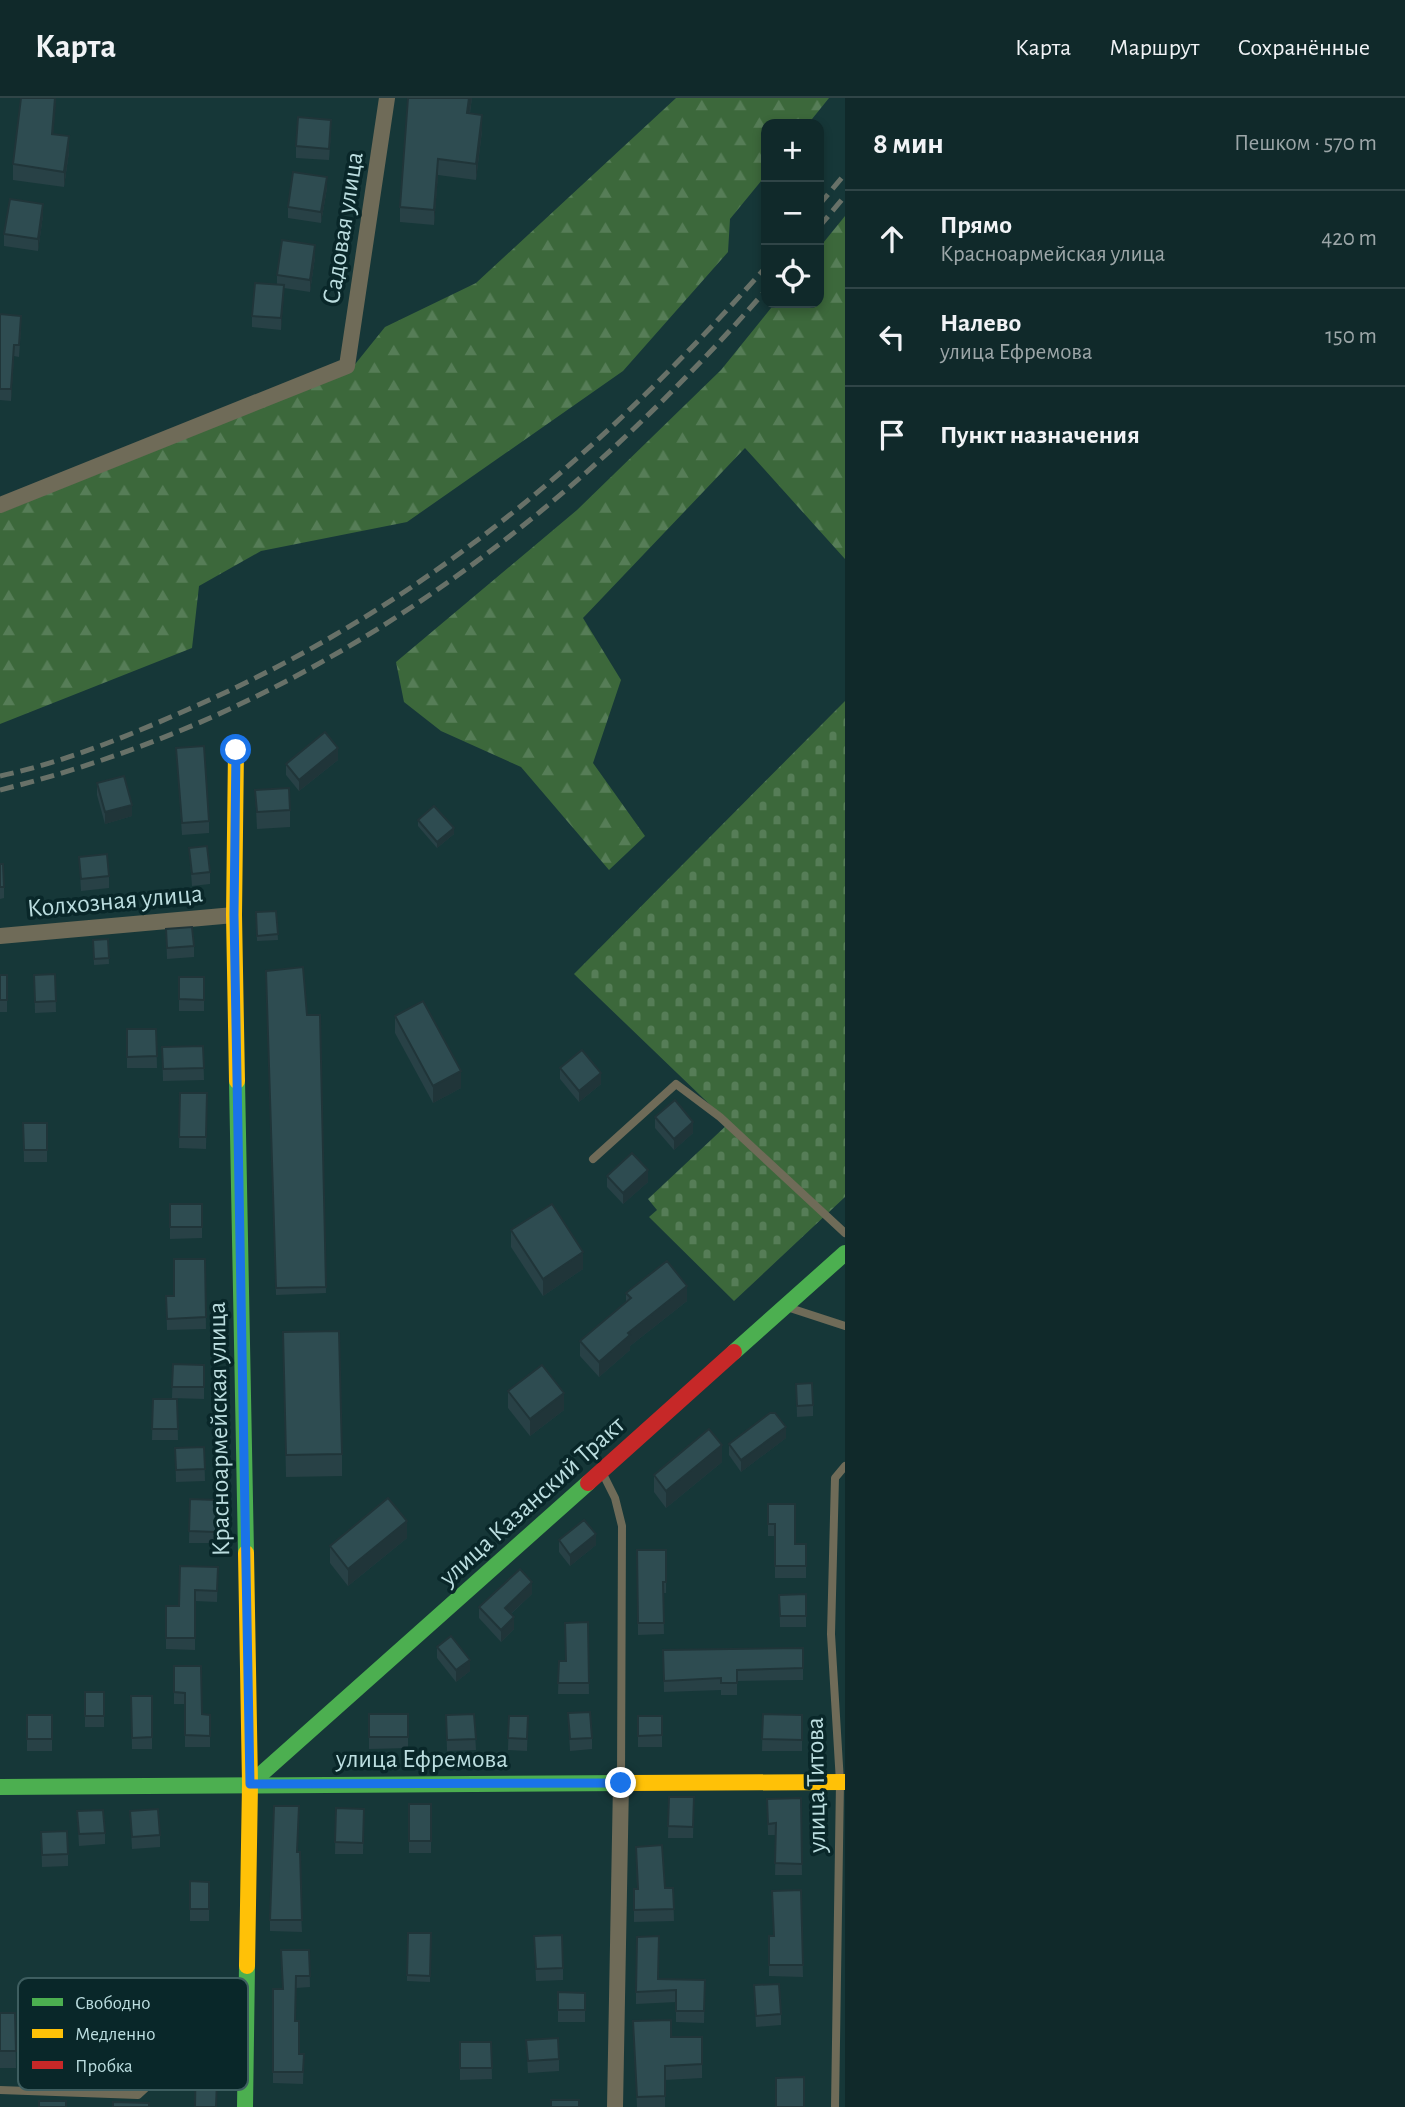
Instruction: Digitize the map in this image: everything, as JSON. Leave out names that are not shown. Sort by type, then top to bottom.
[{"type":"street","name":"Садовая улица","points":[[0,505],[347,366],[387,98]]},
{"type":"street","name":"Красноармейская улица","points":[[236,750],[234,915],[250,1784],[247,1978]]},
{"type":"street","name":"Колхозная улица","points":[[0,936],[234,915]]},
{"type":"street","name":"улица Казанский Тракт","points":[[250,1784],[845,1253]]},
{"type":"street","name":"улица Ефремова","points":[[0,1787],[842,1782]]},
{"type":"street","points":[[615,2107],[621,1783]]},
{"type":"lane","points":[[593,1159],[676,1084],[720,1117],[845,1233]]},
{"type":"lane","points":[[787,1307],[845,1326]]},
{"type":"lane","name":"улица Титова","points":[[835,2107],[842,1782],[831,1634],[835,1478],[845,1466]]},
{"type":"lane","points":[[602,1472],[615,1498],[622,1525],[621,1783]]},
{"type":"lane","points":[[0,2090],[138,2095],[143,2090]]},
{"type":"green space","points":[[676,98],[829,98],[812,119],[761,119],[761,181],[730,219],[728,252],[623,371],[407,522],[261,551],[199,586],[192,648],[0,724],[0,513],[348,373],[385,327],[476,283]]},
{"type":"green space","points":[[845,216],[845,559],[745,448],[583,618],[621,680],[593,763],[645,836],[609,870],[521,767],[441,731],[404,702],[396,662],[577,510],[721,370],[771,308],[824,308],[824,242]]},
{"type":"green space","points":[[845,701],[845,1197],[734,1301],[649,1217],[657,1210],[648,1199],[729,1123],[574,974]]},
{"type":"building","points":[[21,98],[55,98],[52,134],[69,136],[64,172],[13,164]]},
{"type":"building","points":[[408,98],[469,98],[467,113],[482,115],[476,164],[438,159],[434,210],[400,207]]},
{"type":"building","points":[[298,117],[331,120],[329,149],[296,146]]},
{"type":"building","points":[[293,172],[327,177],[321,212],[288,207]]},
{"type":"building","points":[[10,199],[43,204],[38,239],[4,234]]},
{"type":"building","points":[[282,240],[315,245],[310,280],[277,275]]},
{"type":"building","points":[[255,283],[284,285],[281,318],[252,316]]},
{"type":"building","points":[[0,314],[21,316],[19,345],[14,345],[11,389],[0,389]]},
{"type":"building","points":[[325,732],[338,748],[299,780],[286,764]]},
{"type":"building","points":[[204,746],[209,821],[182,823],[176,748]]},
{"type":"building","points":[[124,776],[132,805],[105,812],[97,783]]},
{"type":"building","points":[[289,788],[290,810],[257,812],[255,790]]},
{"type":"building","points":[[434,806],[454,828],[437,842],[418,820]]},
{"type":"building","points":[[207,846],[210,872],[192,874],[189,848]]},
{"type":"building","points":[[107,854],[109,876],[81,879],[79,857]]},
{"type":"building","points":[[0,864],[3,864],[4,887],[0,887]]},
{"type":"building","points":[[276,911],[278,934],[257,936],[256,912]]},
{"type":"building","points":[[192,927],[194,946],[167,948],[166,929]]},
{"type":"building","points":[[108,939],[109,958],[94,959],[93,940]]},
{"type":"building","points":[[303,967],[307,1015],[320,1015],[326,1287],[276,1288],[266,971]]},
{"type":"building","points":[[55,974],[56,1001],[35,1002],[34,975]]},
{"type":"building","points":[[0,975],[7,975],[7,1000],[0,1000]]},
{"type":"building","points":[[179,977],[204,977],[204,1000],[179,999]]},
{"type":"building","points":[[423,1001],[461,1071],[433,1086],[395,1016]]},
{"type":"building","points":[[127,1029],[156,1029],[157,1056],[127,1057]]},
{"type":"building","points":[[203,1046],[204,1068],[163,1069],[162,1047]]},
{"type":"building","points":[[582,1050],[601,1073],[579,1091],[560,1068]]},
{"type":"building","points":[[180,1093],[207,1093],[206,1137],[179,1137]]},
{"type":"building","points":[[675,1100],[693,1122],[674,1139],[655,1117]]},
{"type":"building","points":[[23,1123],[47,1123],[47,1150],[24,1150]]},
{"type":"building","points":[[632,1153],[648,1170],[623,1193],[607,1176]]},
{"type":"building","points":[[170,1204],[202,1204],[202,1227],[170,1227]]},
{"type":"building","points":[[552,1204],[583,1252],[543,1279],[511,1230]]},
{"type":"building","points":[[174,1259],[205,1259],[206,1317],[167,1319],[166,1296],[174,1296]]},
{"type":"building","points":[[667,1261],[687,1286],[628,1333],[630,1335],[599,1362],[580,1341],[631,1298],[626,1293]]},
{"type":"building","points":[[339,1331],[342,1454],[286,1455],[283,1332]]},
{"type":"building","points":[[173,1364],[204,1365],[204,1387],[172,1387]]},
{"type":"building","points":[[542,1365],[564,1393],[530,1419],[508,1391]]},
{"type":"building","points":[[812,1383],[813,1405],[797,1406],[796,1384]]},
{"type":"building","points":[[153,1399],[177,1399],[178,1429],[152,1429]]},
{"type":"building","points":[[770,1413],[775,1413],[786,1427],[741,1460],[729,1444]]},
{"type":"building","points":[[709,1429],[722,1445],[666,1491],[654,1475]]},
{"type":"building","points":[[204,1447],[205,1469],[176,1470],[175,1448]]},
{"type":"building","points":[[388,1498],[407,1521],[348,1569],[330,1546]]},
{"type":"building","points":[[190,1499],[216,1500],[216,1532],[189,1531]]},
{"type":"building","points":[[768,1504],[795,1504],[795,1544],[806,1544],[806,1566],[775,1566],[775,1524],[768,1524]]},
{"type":"building","points":[[584,1520],[596,1534],[570,1555],[559,1540]]},
{"type":"building","points":[[637,1550],[666,1550],[666,1582],[663,1582],[664,1623],[638,1623]]},
{"type":"building","points":[[180,1566],[218,1567],[217,1591],[195,1590],[195,1638],[166,1638],[166,1606],[179,1606]]},
{"type":"building","points":[[520,1569],[532,1582],[505,1608],[514,1617],[501,1630],[479,1607]]},
{"type":"building","points":[[806,1594],[806,1616],[780,1616],[779,1595]]},
{"type":"building","points":[[588,1622],[589,1683],[558,1683],[559,1661],[566,1661],[565,1623]]},
{"type":"building","points":[[451,1636],[470,1660],[456,1670],[437,1647]]},
{"type":"building","points":[[803,1648],[803,1668],[737,1670],[737,1683],[721,1683],[721,1678],[664,1681],[663,1650]]},
{"type":"building","points":[[174,1666],[201,1666],[202,1714],[210,1715],[210,1736],[185,1735],[185,1693],[174,1692]]},
{"type":"building","points":[[85,1692],[104,1692],[104,1716],[85,1716]]},
{"type":"building","points":[[131,1696],[152,1696],[152,1737],[132,1738]]},
{"type":"building","points":[[590,1712],[592,1738],[570,1739],[568,1713]]},
{"type":"building","points":[[369,1714],[408,1714],[408,1737],[369,1737]]},
{"type":"building","points":[[474,1714],[476,1739],[447,1740],[446,1715]]},
{"type":"building","points":[[763,1714],[802,1715],[802,1740],[762,1739]]},
{"type":"building","points":[[27,1715],[52,1715],[52,1739],[27,1739]]},
{"type":"building","points":[[509,1716],[528,1716],[527,1739],[508,1738]]},
{"type":"building","points":[[638,1716],[662,1716],[662,1735],[638,1736]]},
{"type":"building","points":[[669,1797],[694,1797],[693,1827],[668,1826]]},
{"type":"building","points":[[801,1798],[802,1864],[775,1863],[776,1823],[768,1824],[767,1799]]},
{"type":"building","points":[[409,1804],[431,1804],[431,1841],[409,1841]]},
{"type":"building","points":[[274,1806],[299,1806],[297,1852],[300,1852],[302,1920],[270,1920]]},
{"type":"building","points":[[336,1808],[364,1809],[363,1843],[335,1842]]},
{"type":"building","points":[[158,1809],[160,1835],[132,1837],[130,1811]]},
{"type":"building","points":[[103,1810],[105,1833],[79,1834],[77,1811]]},
{"type":"building","points":[[67,1831],[68,1854],[42,1855],[41,1832]]},
{"type":"building","points":[[662,1845],[665,1888],[673,1888],[674,1909],[634,1910],[634,1889],[638,1889],[636,1847]]},
{"type":"building","points":[[190,1881],[209,1882],[209,1909],[190,1909]]},
{"type":"building","points":[[801,1890],[803,1965],[769,1965],[769,1936],[774,1936],[772,1891]]},
{"type":"building","points":[[408,1933],[431,1933],[430,1976],[407,1975]]},
{"type":"building","points":[[562,1935],[563,1968],[536,1969],[534,1936]]},
{"type":"building","points":[[659,1936],[658,1979],[705,1980],[704,2011],[676,2011],[676,1990],[636,1992],[637,1937]]},
{"type":"building","points":[[281,1950],[309,1950],[310,1976],[296,1976],[295,2021],[299,2021],[299,2054],[304,2054],[303,2072],[273,2072],[273,1989],[283,1989]]},
{"type":"building","points":[[779,1984],[781,2014],[756,2016],[754,1985]]},
{"type":"building","points":[[558,1992],[585,1993],[585,2010],[558,2010]]},
{"type":"building","points":[[0,2013],[15,2013],[16,2051],[0,2051]]},
{"type":"building","points":[[671,2020],[671,2037],[702,2037],[702,2064],[665,2066],[665,2096],[637,2097],[633,2021]]},
{"type":"building","points":[[558,2038],[559,2059],[528,2061],[526,2040]]},
{"type":"building","points":[[460,2042],[491,2042],[492,2068],[460,2068]]},
{"type":"building","points":[[804,2077],[804,2107],[776,2107],[776,2078]]},
{"type":"building","points":[[195,2090],[217,2090],[216,2107],[195,2107]]},
{"type":"building","points":[[551,2100],[579,2100],[579,2107],[551,2107]]},
{"type":"building","points":[[39,2101],[66,2101],[66,2107],[39,2107]]},
{"type":"building","points":[[113,2102],[149,2103],[149,2107],[113,2107]]},
{"type":"railway","points":[[824,199],[845,174]]},
{"type":"railway","points":[[824,221],[845,196]]},
{"type":"railway","points":[[0,776],[96,747],[189,709],[275,668],[355,623],[431,574],[503,521],[571,463],[702,337],[761,272]]},
{"type":"railway","points":[[0,790],[113,756],[221,713],[324,661],[422,600],[514,532],[603,458],[686,377],[761,295]]},
{"type":"traffic: fast","points":[[237,1081],[246,1553]]},
{"type":"traffic: fast","points":[[734,1352],[845,1253]]},
{"type":"traffic: fast","points":[[250,1784],[588,1483]]},
{"type":"traffic: fast","points":[[0,1787],[627,1783]]},
{"type":"traffic: fast","points":[[247,1966],[247,1978]]},
{"type":"traffic: fast","points":[[245,2090],[245,2107]]},
{"type":"traffic: slow","points":[[236,750],[234,915],[237,1081]]},
{"type":"traffic: slow","points":[[246,1553],[250,1784],[247,1966]]},
{"type":"traffic: slow","points":[[627,1783],[845,1782]]},
{"type":"traffic: jam","points":[[588,1483],[734,1352]]},
{"type":"route","points":[[236,750],[234,915],[250,1784],[621,1783]]}]
